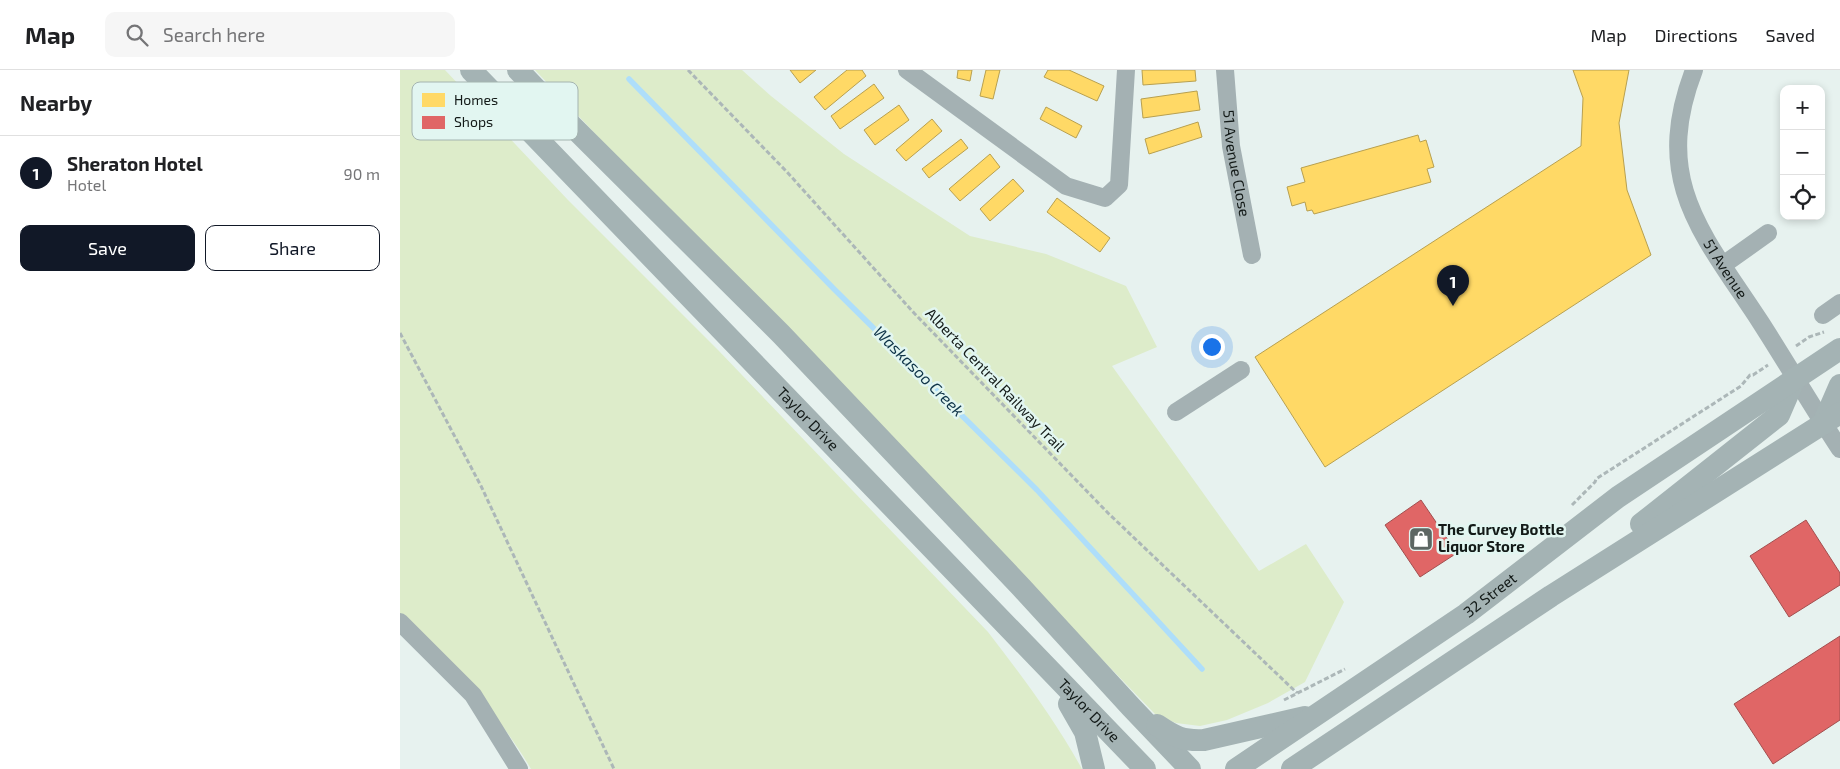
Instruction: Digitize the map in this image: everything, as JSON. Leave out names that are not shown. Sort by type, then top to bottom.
[{"type":"main road","name":"Taylor Drive","points":[[471,70],[483,82]]},
{"type":"main road","points":[[518,70],[529,82]]},
{"type":"main road","points":[[578,132],[781,334],[1021,587],[1130,707],[1190,769]]},
{"type":"main road","name":"Taylor Drive","points":[[538,140],[1052,675],[1145,769]]},
{"type":"main road","name":"32 Street","points":[[1236,769],[1466,614],[1618,497],[1840,349]]},
{"type":"main road","points":[[1551,596],[1779,415],[1795,378]]},
{"type":"main road","points":[[1292,769],[1551,596],[1832,419],[1840,385]]},
{"type":"main road","points":[[1052,675],[1085,732],[1094,769]]},
{"type":"main road","points":[[1130,707],[1176,738],[1189,740],[1204,740],[1321,713]]},
{"type":"main road","points":[[1314,769],[1339,738]]},
{"type":"street","points":[[907,70],[1066,186],[1105,198],[1119,185],[1126,70]]},
{"type":"street","name":"51 Avenue Close","points":[[1225,70],[1231,146],[1252,255]]},
{"type":"street","name":"51 Avenue","points":[[1694,70],[1682,108],[1679,126],[1679,166],[1688,205],[1695,220],[1795,378],[1832,419],[1840,449]]},
{"type":"street","points":[[1723,265],[1768,233]]},
{"type":"street","points":[[1823,315],[1840,303]]},
{"type":"street","points":[[1176,412],[1241,370]]},
{"type":"street","points":[[400,622],[473,695],[516,768]]},
{"type":"path","name":"Alberta Central Railway Trail","points":[[688,70],[787,172],[921,320],[1101,506],[1297,693]]},
{"type":"path","points":[[400,333],[481,486],[614,769]]},
{"type":"path","points":[[1569,507],[1596,479],[1741,386],[1750,375],[1753,375]]},
{"type":"green space","points":[[400,70],[445,70],[456,82],[412,82],[412,140],[511,140],[568,200],[719,351],[988,632],[1026,682],[1082,769],[531,769],[518,747],[471,688],[400,616]]},
{"type":"green space","points":[[535,70],[742,70],[771,96],[844,154],[970,236],[1046,254],[1126,286],[1157,347],[1112,366],[1259,571],[1306,544],[1344,602],[1305,682],[1268,703],[1227,720],[1200,726],[1176,723],[1156,715],[692,236],[578,115],[578,82],[546,82]]},
{"type":"building: Homes","points":[[790,70],[816,70],[800,83]]},
{"type":"building: Homes","points":[[847,70],[862,70],[866,76],[825,110],[814,97]]},
{"type":"building: Homes","points":[[958,70],[972,70],[970,81],[957,78]]},
{"type":"building: Homes","points":[[986,70],[1000,70],[993,99],[980,96]]},
{"type":"building: Homes","points":[[1048,70],[1069,70],[1104,86],[1097,101],[1044,77]]},
{"type":"building: Homes","points":[[1142,70],[1195,70],[1196,81],[1143,85]]},
{"type":"building: Homes","points":[[1573,70],[1629,70],[1619,123],[1627,190],[1651,255],[1325,467],[1255,357],[1581,146],[1583,98]]},
{"type":"building: Homes","points":[[874,84],[884,98],[840,129],[831,116]]},
{"type":"building: Homes","points":[[1197,91],[1200,110],[1143,118],[1141,99]]},
{"type":"building: Homes","points":[[899,105],[909,120],[875,145],[864,130]]},
{"type":"building: Homes","points":[[1046,107],[1082,126],[1076,138],[1040,119]]},
{"type":"building: Homes","points":[[932,119],[942,131],[906,161],[896,150]]},
{"type":"building: Homes","points":[[1198,122],[1202,137],[1149,154],[1145,139]]},
{"type":"building: Homes","points":[[1418,135],[1420,142],[1426,140],[1434,167],[1427,169],[1431,182],[1314,214],[1312,210],[1307,211],[1305,202],[1292,206],[1287,187],[1305,182],[1301,168]]},
{"type":"building: Homes","points":[[961,139],[968,148],[929,178],[922,169]]},
{"type":"building: Homes","points":[[990,154],[1000,167],[960,201],[949,189]]},
{"type":"building: Homes","points":[[1013,179],[1024,191],[990,221],[980,209]]},
{"type":"building: Homes","points":[[1057,198],[1110,238],[1100,252],[1047,212]]},
{"type":"building: Shops","name":"The Curvey Bottle Liquor Store","points":[[1421,500],[1457,553],[1420,577],[1385,525]]},
{"type":"building: Shops","points":[[1806,520],[1840,573],[1840,585],[1789,617],[1750,556]]},
{"type":"building: Shops","points":[[1840,636],[1840,720],[1773,764],[1734,704]]},
{"type":"waterway","name":"Waskasoo Creek","points":[[629,79],[834,289],[1037,490],[1202,669]]},
{"type":"place","name":"Sheraton Hotel","points":[[1453,306]]},
{"type":"place","name":"The Curvey Bottle Liquor Store","points":[[1421,539]]}]
